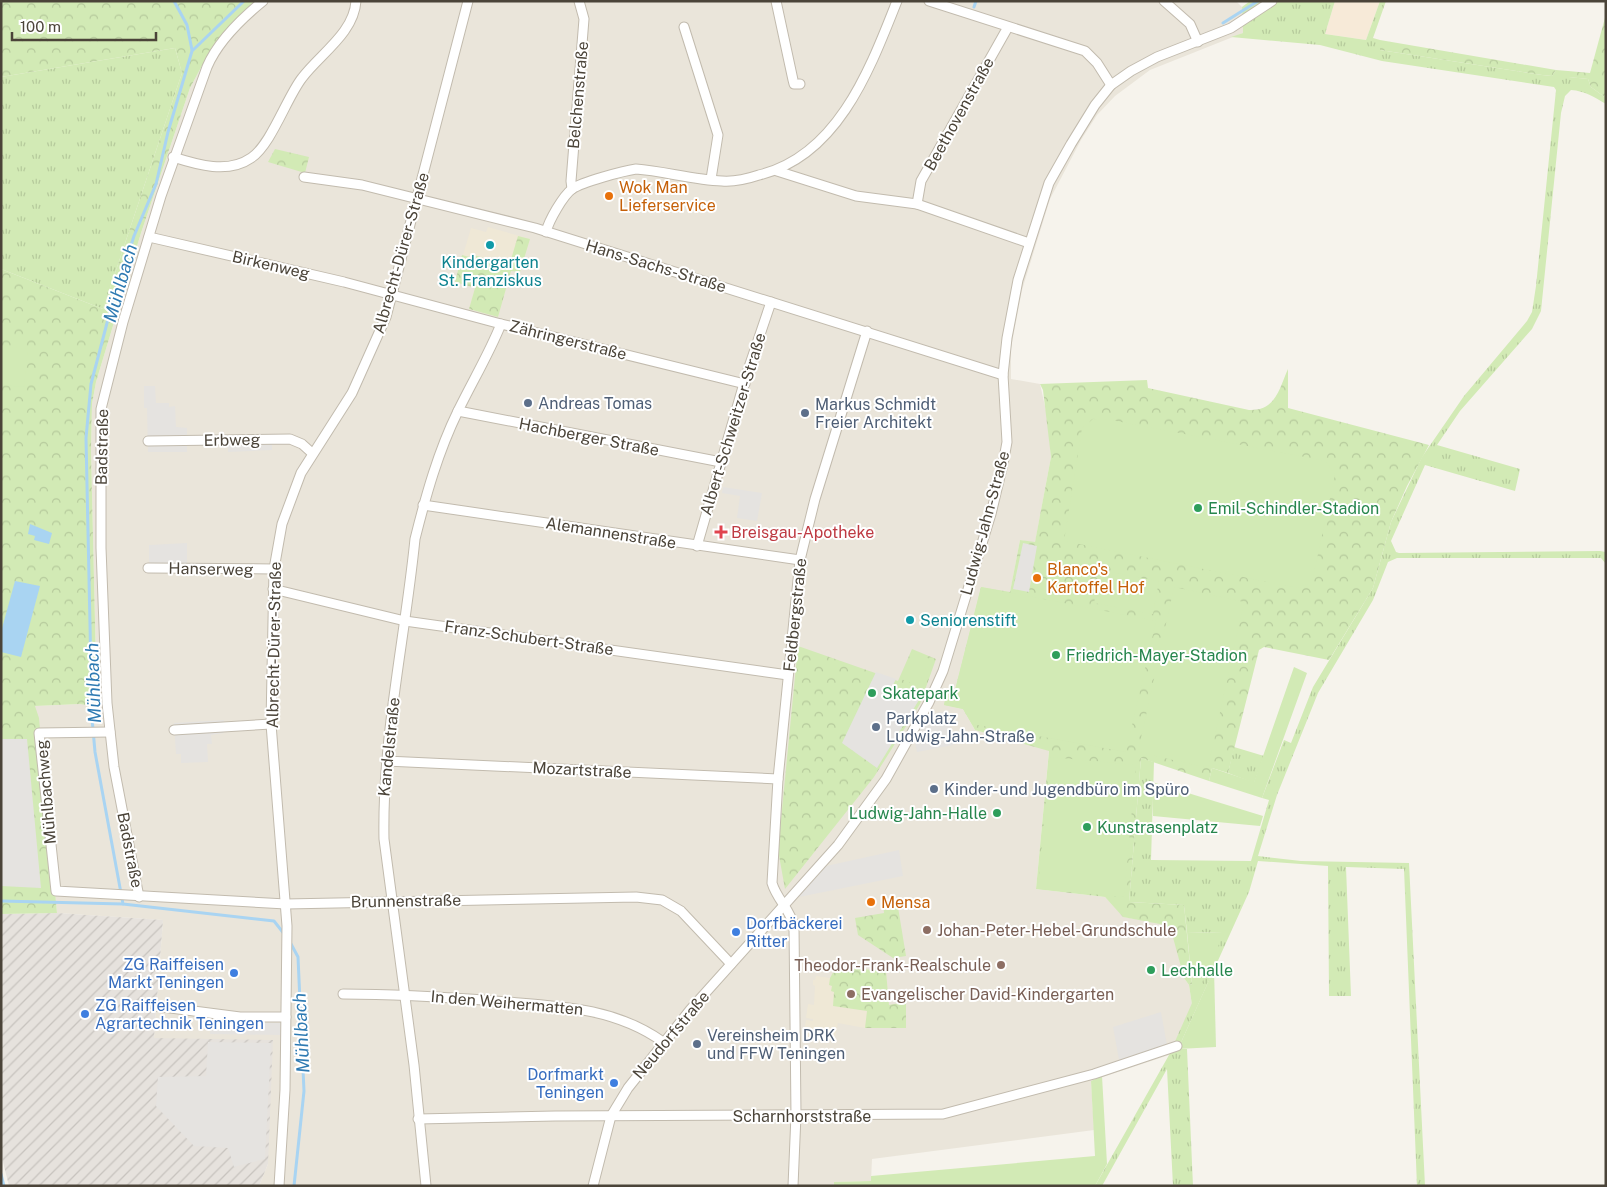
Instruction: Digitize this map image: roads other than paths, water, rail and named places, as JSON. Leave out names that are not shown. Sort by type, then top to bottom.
[{"type":"street","name":"Badstraße","points":[[139,897],[114,767],[105,731],[101,409],[126,312],[173,157],[212,54],[231,31],[263,1]]},
{"type":"street","points":[[173,157],[206,165],[226,167],[252,158],[284,111],[301,79],[346,29],[355,13],[356,1]]},
{"type":"street","name":"Albrecht-Dürer-Straße","points":[[279,1186],[285,1090],[287,926],[271,724],[274,570],[282,524],[300,473],[352,393],[376,343],[392,294],[418,198],[468,1]]},
{"type":"street","name":"Belchenstraße","points":[[572,189],[571,181],[584,19],[579,1]]},
{"type":"street","points":[[776,1],[794,84],[800,84]]},
{"type":"street","points":[[546,232],[550,218],[572,189],[623,171],[636,168],[711,180],[742,180],[778,171],[808,151],[830,130],[852,101],[873,63],[897,1]]},
{"type":"street","points":[[930,1],[1085,51],[1097,63],[1111,85]]},
{"type":"street","points":[[1164,1],[1190,24],[1198,42]]},
{"type":"street","name":"Ludwig-Jahn-Straße","points":[[784,905],[838,846],[863,814],[901,753],[943,671],[991,514],[1003,464],[1007,442],[1003,375],[1008,329],[1018,280],[1049,184],[1095,105],[1111,85],[1156,57],[1230,28],[1272,1]]},
{"type":"street","points":[[684,27],[718,135],[711,180]]},
{"type":"street","name":"Beethovenstraße","points":[[917,204],[921,181],[1008,27]]},
{"type":"street","points":[[778,171],[856,196],[917,204],[1029,243]]},
{"type":"street","name":"Hans-Sachs-Straße","points":[[304,177],[362,185],[546,232],[1003,375]]},
{"type":"street","name":"Birkenweg","points":[[149,237],[392,294]]},
{"type":"street","name":"Zähringerstraße","points":[[392,294],[501,324],[745,384]]},
{"type":"street","name":"Albert-Schweitzer-Straße","points":[[697,546],[771,302]]},
{"type":"street","name":"Kandelstraße","points":[[426,1186],[405,994],[384,839],[383,805],[386,761],[415,539],[423,505],[438,457],[458,411],[501,324]]},
{"type":"street","name":"Feldbergstraße","points":[[793,1186],[796,1115],[794,927],[793,919],[777,896],[772,883],[778,779],[800,560],[815,499],[866,331]]},
{"type":"street","name":"Hachberger Straße","points":[[458,411],[721,462]]},
{"type":"street","name":"Erbweg","points":[[148,441],[290,439],[302,444],[312,453]]},
{"type":"street","name":"Alemannenstraße","points":[[423,505],[800,560]]},
{"type":"street","name":"Hanserweg","points":[[148,568],[274,570]]},
{"type":"street","name":"Franz-Schubert-Straße","points":[[273,589],[405,621],[788,675]]},
{"type":"street","points":[[174,730],[271,724]]},
{"type":"street","name":"Mühlbachweg","points":[[56,891],[39,733],[105,731]]},
{"type":"street","name":"Mozartstraße","points":[[386,761],[778,779]]},
{"type":"street","name":"Brunnenstraße","points":[[56,891],[286,904],[636,897],[662,900],[681,911],[731,964]]},
{"type":"street","name":"Neudorfstraße","points":[[593,1186],[611,1116],[628,1088],[662,1042],[784,905]]},
{"type":"street","name":"In den Weihermatten","points":[[344,994],[405,994],[582,1009],[622,1019],[648,1032],[662,1042]]},
{"type":"street","points":[[155,1006],[240,1017],[286,1018]]},
{"type":"street","name":"Scharnhorststraße","points":[[418,1119],[943,1114],[1094,1074],[1177,1046]]},
{"type":"water","points":[[30,524],[52,533],[49,544],[34,540],[35,536],[28,534]]},
{"type":"water","points":[[15,581],[40,586],[21,657],[1,652],[1,632]]},
{"type":"waterway","points":[[174,1],[187,25],[192,50]]},
{"type":"waterway","name":"Mühlbach","points":[[244,1],[192,51],[168,132],[156,184],[134,236],[112,304],[91,384],[86,438],[92,718],[95,752],[123,904],[274,921],[285,935]]},
{"type":"waterway","points":[[974,7],[976,1]]},
{"type":"waterway","points":[[1223,23],[1258,1]]},
{"type":"waterway","points":[[1,901],[123,904]]},
{"type":"waterway","name":"Mühlbach","points":[[290,942],[298,957],[304,1091],[294,1186]]},
{"type":"waterway","points":[[1,1174],[4,1186]]},
{"type":"place","name":"Wok Man Lieferservice","points":[[609,196]]},
{"type":"place","name":"Kindergarten St. Franziskus","points":[[490,245]]},
{"type":"place","name":"Andreas Tomas","points":[[528,403]]},
{"type":"place","name":"Markus Schmidt Freier Architekt","points":[[805,413]]},
{"type":"place","name":"Emil-Schindler-Stadion","points":[[1198,508]]},
{"type":"place","name":"Breisgau-Apotheke","points":[[721,532]]},
{"type":"place","name":"Blanco's Kartoffel Hof","points":[[1037,578]]},
{"type":"place","name":"Seniorenstift","points":[[910,620]]},
{"type":"place","name":"Friedrich-Mayer-Stadion","points":[[1056,655]]},
{"type":"place","name":"Skatepark","points":[[872,693]]},
{"type":"place","name":"Parkplatz Ludwig-Jahn-Straße","points":[[876,727]]},
{"type":"place","name":"Kinder- und Jugendbüro im Spüro","points":[[934,789]]},
{"type":"place","name":"Ludwig-Jahn-Halle","points":[[997,813]]},
{"type":"place","name":"Kunstrasenplatz","points":[[1087,827]]},
{"type":"place","name":"Mensa","points":[[871,902]]},
{"type":"place","name":"Johan-Peter-Hebel-Grundschule","points":[[927,930]]},
{"type":"place","name":"Dorfbäckerei Ritter","points":[[736,932]]},
{"type":"place","name":"Theodor-Frank-Realschule","points":[[1001,965]]},
{"type":"place","name":"Lechhalle","points":[[1151,970]]},
{"type":"place","name":"ZG Raiffeisen Markt Teningen","points":[[234,973]]},
{"type":"place","name":"Evangelischer David-Kindergarten","points":[[851,994]]},
{"type":"place","name":"ZG Raiffeisen Agrartechnik Teningen","points":[[85,1014]]},
{"type":"place","name":"Vereinsheim DRK und FFW Teningen","points":[[697,1044]]},
{"type":"place","name":"Dorfmarkt Teningen","points":[[614,1083]]}]
